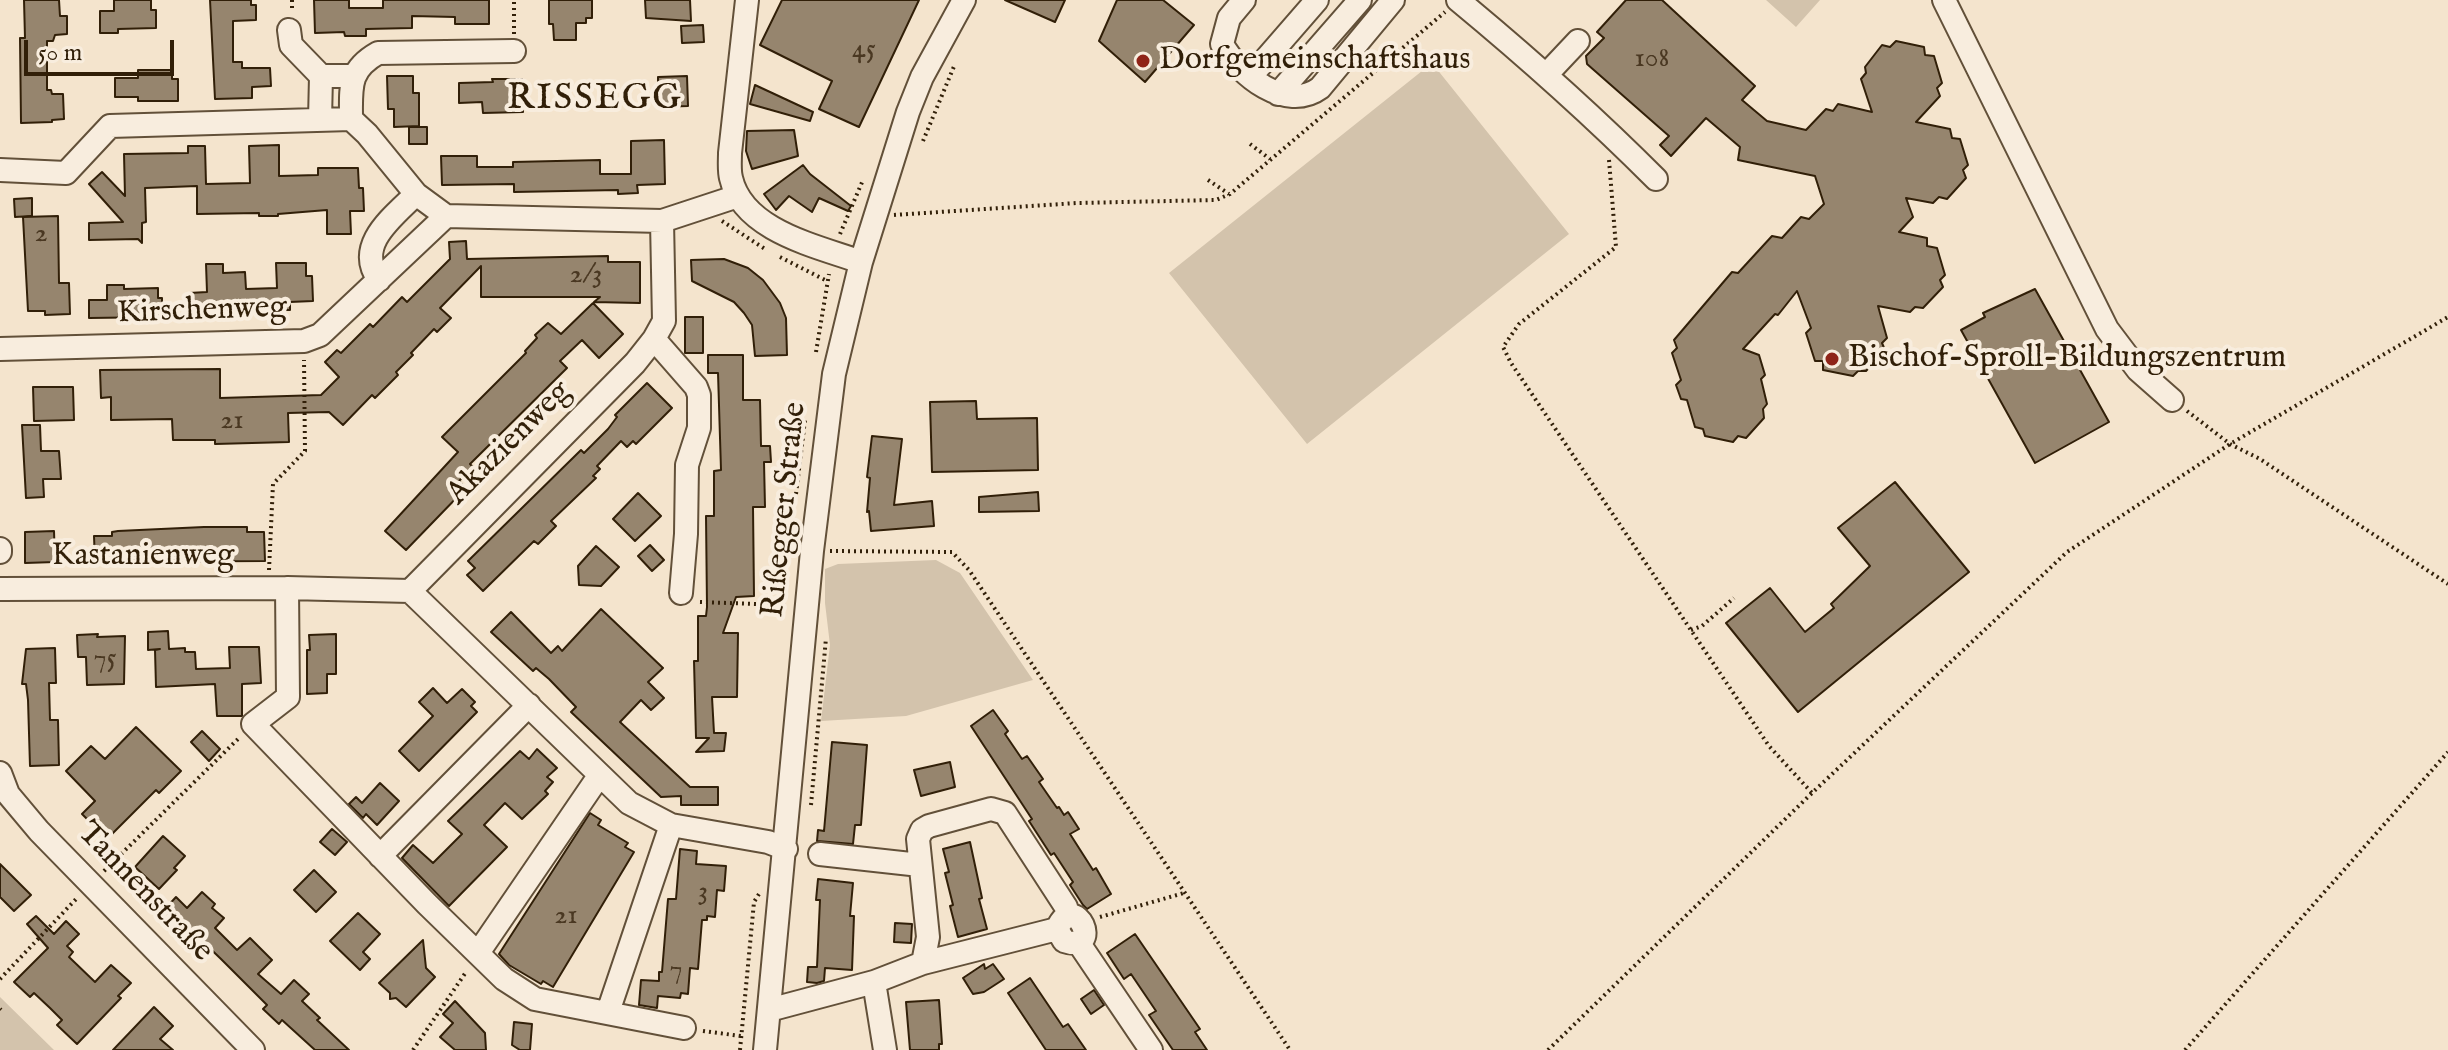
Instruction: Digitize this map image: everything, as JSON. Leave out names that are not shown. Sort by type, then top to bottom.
[{"type":"street","points":[[747,0],[730,153],[730,176],[738,196],[755,215],[779,232],[861,262]]},
{"type":"street","name":"Rißegger Straße","points":[[765,1050],[812,551],[834,374],[861,262],[888,212],[894,153],[922,77],[964,0]]},
{"type":"street","points":[[1244,0],[1229,18],[1222,44],[1229,57],[1251,76],[1278,94],[1294,98],[1310,96],[1320,88],[1393,0]]},
{"type":"street","points":[[1251,76],[1317,0]]},
{"type":"street","points":[[1278,94],[1360,0]]},
{"type":"street","points":[[1458,0],[1607,130],[1656,179]]},
{"type":"street","points":[[1944,0],[2107,329],[2138,370],[2172,400]]},
{"type":"street","points":[[289,30],[291,45],[321,76],[320,120]]},
{"type":"street","points":[[1546,75],[1578,41]]},
{"type":"street","points":[[351,119],[353,76],[363,62],[378,53],[514,51]]},
{"type":"street","points":[[321,76],[353,76]]},
{"type":"street","points":[[0,170],[66,173],[110,126],[351,119],[416,194],[446,216],[662,221],[738,196]]},
{"type":"street","points":[[379,280],[371,269],[370,258],[376,236],[416,194]]},
{"type":"street","name":"Kirschenweg","points":[[0,349],[304,341],[320,335],[446,216]]},
{"type":"street","name":"Akazienweg","points":[[410,591],[635,363],[654,339],[664,321],[662,221]]},
{"type":"street","points":[[654,339],[696,387],[699,395],[699,428],[687,465],[689,597]]},
{"type":"street","points":[[278,588],[288,697],[253,724],[504,979],[535,999],[684,1028]]},
{"type":"street","name":"Kastanienweg","points":[[0,589],[410,591]]},
{"type":"street","points":[[410,591],[629,803],[671,825],[768,842],[786,849]]},
{"type":"street","points":[[380,856],[529,705]]},
{"type":"street","points":[[478,953],[599,776]]},
{"type":"street","name":"Tannenstraße","points":[[3,788],[39,831],[253,1050]]},
{"type":"street","points":[[923,963],[928,937],[918,839],[922,830],[999,809],[1010,817],[1066,907],[1071,927],[1151,1050]]},
{"type":"street","points":[[608,1012],[671,825]]},
{"type":"street","points":[[820,854],[920,865]]},
{"type":"street","points":[[769,1010],[874,982],[923,963],[1071,927]]},
{"type":"street","points":[[874,982],[885,1050]]},
{"type":"path","points":[[514,0],[514,51]]},
{"type":"path","points":[[855,199],[888,212],[1216,200],[1230,194],[1458,0]]},
{"type":"path","points":[[922,142],[956,62]]},
{"type":"path","points":[[1607,130],[1616,247],[1519,324],[1503,347],[1769,746],[1812,793]]},
{"type":"path","points":[[1250,144],[1270,159]]},
{"type":"path","points":[[1208,180],[1230,194]]},
{"type":"path","points":[[888,212],[901,203]]},
{"type":"path","points":[[1548,1050],[1812,793],[2067,552],[2230,444],[2448,317]]},
{"type":"path","points":[[278,588],[273,484],[305,451],[304,341]]},
{"type":"path","points":[[2172,400],[2230,444],[2260,459],[2448,584]]},
{"type":"path","points":[[812,551],[952,552],[977,581],[1290,1050]]},
{"type":"path","points":[[689,597],[785,605]]},
{"type":"path","points":[[1691,630],[1702,626],[1734,598]]},
{"type":"path","points":[[810,818],[827,646],[825,632]]},
{"type":"path","points":[[0,979],[253,724]]},
{"type":"path","points":[[2185,1050],[2448,752]]},
{"type":"path","points":[[1071,927],[1184,893]]},
{"type":"path","points":[[413,1050],[478,953]]},
{"type":"path","points":[[684,1028],[742,1036]]},
{"type":"shaded area","points":[[1766,0],[1820,0],[1796,27]]},
{"type":"shaded area","points":[[1432,63],[1569,234],[1307,444],[1169,273]]},
{"type":"shaded area","points":[[936,560],[960,573],[1033,680],[906,716],[821,721],[830,645],[825,569],[838,564]]},
{"type":"shaded area","points":[[0,997],[54,1050],[0,1050]]},
{"type":"building","points":[[24,0],[59,0],[60,16],[67,16],[67,34],[55,35],[53,41],[47,41],[47,90],[51,90],[52,94],[63,94],[64,119],[21,123],[20,38],[25,38]]},
{"type":"building","points":[[114,0],[151,0],[151,10],[156,10],[156,28],[100,33],[100,11],[114,11]]},
{"type":"building","points":[[210,0],[251,0],[251,5],[256,5],[256,20],[233,21],[233,62],[242,62],[242,68],[270,68],[271,86],[252,87],[252,98],[215,99]]},
{"type":"building","points":[[314,0],[349,0],[349,8],[383,8],[383,0],[489,0],[489,24],[455,24],[455,17],[412,16],[412,28],[366,29],[366,36],[345,36],[344,32],[315,33]]},
{"type":"building","points":[[549,0],[592,0],[592,18],[586,18],[586,23],[576,23],[576,40],[554,40],[553,24],[549,24]]},
{"type":"building","points":[[645,0],[690,0],[691,21],[646,18]]},
{"type":"building","points":[[782,0],[919,0],[859,127],[819,109],[832,81],[760,45]]},
{"type":"building","points":[[1005,0],[1065,0],[1055,22]]},
{"type":"building","name":"Dorfgemeinschaftshaus","points":[[1117,0],[1163,0],[1194,25],[1145,82],[1099,41]]},
{"type":"building","points":[[1626,0],[1662,0],[1755,86],[1742,100],[1767,121],[1806,130],[1826,109],[1833,111],[1838,104],[1872,112],[1861,79],[1866,73],[1865,67],[1882,45],[1890,47],[1896,41],[1924,47],[1925,55],[1934,56],[1942,83],[1937,88],[1940,96],[1916,122],[1950,129],[1952,138],[1960,139],[1968,165],[1963,170],[1966,178],[1947,199],[1939,197],[1933,203],[1906,198],[1913,217],[1899,232],[1927,238],[1927,246],[1937,248],[1945,275],[1940,280],[1943,287],[1923,308],[1915,307],[1910,312],[1878,306],[1887,338],[1882,343],[1885,350],[1866,371],[1858,371],[1853,376],[1823,370],[1823,361],[1815,361],[1806,333],[1811,328],[1797,291],[1778,315],[1775,314],[1743,349],[1759,355],[1765,375],[1761,379],[1767,404],[1763,409],[1764,418],[1746,438],[1738,436],[1733,442],[1705,436],[1703,429],[1695,427],[1687,400],[1681,399],[1676,385],[1681,380],[1672,353],[1677,348],[1674,340],[1732,272],[1738,273],[1772,236],[1782,238],[1801,217],[1809,219],[1824,204],[1815,176],[1738,160],[1740,147],[1706,118],[1671,156],[1660,145],[1669,136],[1587,64],[1586,56],[1604,38],[1597,32]]},
{"type":"building","points":[[703,25],[704,42],[682,43],[681,26]]},
{"type":"building","points":[[138,70],[172,70],[172,79],[178,79],[178,101],[138,101],[138,97],[115,97],[115,78],[138,78]]},
{"type":"building","points":[[387,76],[413,76],[413,93],[419,93],[419,126],[394,127],[394,109],[388,109]]},
{"type":"building","points":[[687,76],[688,106],[658,107],[658,96],[654,92],[658,88],[658,77]]},
{"type":"building","points":[[492,79],[522,79],[523,112],[483,113],[482,102],[459,103],[459,83],[493,82]]},
{"type":"building","points":[[755,85],[813,112],[810,121],[750,104]]},
{"type":"building","points":[[409,127],[427,127],[427,144],[409,144]]},
{"type":"building","points":[[794,130],[798,156],[752,169],[746,151],[747,131]]},
{"type":"building","points":[[664,140],[665,184],[637,185],[638,193],[618,194],[618,190],[514,192],[514,184],[442,185],[441,156],[477,156],[477,167],[513,167],[513,162],[600,160],[600,174],[631,174],[631,141]]},
{"type":"building","points":[[279,145],[279,176],[318,175],[318,168],[358,168],[364,211],[350,211],[351,234],[327,234],[327,210],[278,216],[259,216],[259,213],[197,214],[197,186],[145,188],[146,222],[142,223],[142,243],[138,239],[89,240],[89,223],[123,222],[89,184],[102,172],[125,196],[124,154],[188,153],[188,146],[205,146],[206,184],[250,183],[249,146]]},
{"type":"building","points":[[803,165],[851,206],[848,211],[819,198],[812,212],[789,196],[776,210],[764,194]]},
{"type":"building","points":[[32,198],[32,216],[15,217],[14,199]]},
{"type":"building","points":[[58,216],[59,283],[69,283],[70,314],[45,315],[45,311],[28,311],[23,217]]},
{"type":"building","points":[[466,241],[467,259],[608,256],[608,262],[640,262],[640,303],[594,302],[600,297],[481,297],[481,266],[440,308],[451,318],[437,332],[434,329],[396,372],[398,375],[375,398],[372,395],[343,425],[329,412],[288,413],[289,442],[215,444],[215,440],[173,440],[172,419],[111,420],[111,397],[101,398],[100,370],[220,369],[220,398],[321,395],[339,377],[325,362],[337,350],[341,353],[370,324],[373,327],[402,297],[407,302],[450,259],[449,242]]},
{"type":"building","points":[[724,259],[748,268],[763,280],[780,303],[786,318],[787,355],[755,356],[752,325],[744,313],[734,302],[692,281],[691,260]]},
{"type":"building","points":[[276,263],[306,263],[306,276],[312,276],[313,301],[290,302],[290,310],[190,311],[189,293],[207,292],[206,264],[223,264],[223,273],[245,272],[246,289],[277,288]]},
{"type":"building","points":[[107,285],[124,285],[124,289],[158,288],[158,298],[162,298],[162,317],[89,318],[89,300],[107,300]]},
{"type":"building","points":[[2035,289],[2109,422],[2035,463],[1961,330],[1985,317],[1983,313]]},
{"type":"building","points":[[593,303],[623,334],[599,358],[582,340],[560,361],[567,368],[470,464],[473,467],[459,481],[466,488],[406,550],[385,531],[458,452],[442,437],[526,353],[537,338],[535,335],[548,323],[561,334]]},
{"type":"building","points":[[685,317],[703,317],[703,353],[685,353]]},
{"type":"building","points":[[708,355],[743,355],[743,400],[760,400],[761,446],[770,446],[771,462],[764,462],[765,507],[753,507],[754,596],[736,597],[723,633],[738,633],[737,697],[712,697],[714,733],[726,733],[724,751],[696,752],[709,738],[696,738],[694,661],[698,661],[698,616],[706,616],[707,607],[706,516],[714,516],[714,471],[721,470],[718,373],[708,373]]},
{"type":"building","points":[[647,383],[672,408],[636,444],[633,441],[627,447],[621,441],[597,466],[600,469],[593,476],[596,478],[551,521],[556,526],[538,544],[534,541],[483,591],[467,575],[475,568],[468,561],[581,450],[584,453]]},
{"type":"building","points":[[33,387],[73,387],[74,420],[34,421]]},
{"type":"building","points":[[976,401],[977,419],[1037,418],[1038,470],[932,472],[930,402]]},
{"type":"building","points":[[22,425],[40,425],[41,451],[59,451],[61,479],[43,479],[44,497],[26,498]]},
{"type":"building","points":[[872,436],[902,439],[894,505],[932,501],[934,526],[871,531],[867,512],[870,478],[867,477]]},
{"type":"building","points":[[1895,482],[1969,572],[1798,712],[1726,623],[1770,588],[1805,632],[1834,608],[1831,604],[1870,566],[1838,528]]},
{"type":"building","points":[[1038,492],[1039,511],[979,512],[979,497]]},
{"type":"building","points":[[638,493],[661,516],[635,541],[613,519]]},
{"type":"building","points":[[247,527],[247,532],[264,532],[265,561],[95,562],[94,536],[112,536],[112,532],[118,531]]},
{"type":"building","points":[[54,531],[55,562],[25,563],[25,532]]},
{"type":"building","points":[[650,545],[664,560],[652,571],[638,556]]},
{"type":"building","points":[[596,546],[619,567],[601,586],[579,585],[578,566]]},
{"type":"building","points":[[601,609],[663,668],[648,682],[664,698],[651,710],[641,700],[620,722],[690,787],[718,787],[718,805],[681,805],[681,796],[661,797],[571,712],[576,707],[549,679],[536,668],[533,671],[491,632],[511,612],[551,653],[558,646],[562,651]]},
{"type":"building","points":[[168,631],[169,649],[185,648],[185,652],[195,652],[196,669],[230,668],[229,647],[259,647],[261,683],[242,684],[242,716],[217,716],[215,684],[156,687],[155,650],[160,649],[148,650],[148,632]]},
{"type":"building","points":[[98,634],[97,637],[125,636],[124,684],[87,685],[86,657],[78,657],[77,635]]},
{"type":"building","points":[[336,634],[336,674],[327,674],[327,693],[307,694],[309,635]]},
{"type":"building","points":[[55,648],[56,683],[49,683],[50,720],[58,720],[59,765],[30,766],[28,700],[26,684],[22,684],[26,649]]},
{"type":"building","points":[[433,688],[447,703],[462,689],[475,702],[471,706],[477,712],[419,771],[399,751],[433,716],[419,702]]},
{"type":"building","points":[[993,710],[1022,759],[1027,756],[1043,779],[1039,782],[1057,808],[1064,815],[1068,812],[1079,829],[1070,834],[1111,894],[1087,909],[1070,885],[1073,882],[1054,853],[1051,855],[1029,821],[1032,819],[971,726]]},
{"type":"building","points":[[136,727],[181,771],[159,793],[156,790],[107,839],[82,814],[95,801],[66,771],[91,746],[105,759]]},
{"type":"building","points":[[202,731],[220,749],[209,761],[191,742]]},
{"type":"building","points":[[832,742],[867,745],[861,825],[855,825],[853,844],[817,841],[818,830],[824,831]]},
{"type":"building","points":[[537,749],[557,768],[547,777],[553,782],[545,791],[548,794],[522,819],[505,803],[484,825],[507,847],[449,906],[402,858],[413,845],[433,863],[462,834],[448,821],[520,751],[529,759]]},
{"type":"building","points":[[950,762],[955,787],[921,796],[914,770]]},
{"type":"building","points":[[380,783],[399,801],[377,825],[366,814],[363,818],[349,804],[356,797],[362,803]]},
{"type":"building","points":[[590,813],[601,820],[598,825],[628,843],[625,847],[634,852],[553,987],[543,981],[541,984],[509,965],[499,954]]},
{"type":"building","points":[[332,829],[347,842],[335,855],[320,842]]},
{"type":"building","points":[[163,836],[185,856],[159,889],[135,867]]},
{"type":"building","points":[[970,842],[987,929],[958,937],[950,906],[953,905],[945,873],[949,872],[943,849]]},
{"type":"building","points":[[680,849],[697,851],[696,864],[726,866],[724,891],[717,890],[715,917],[707,916],[707,920],[702,920],[698,969],[690,968],[688,994],[681,993],[680,998],[658,996],[657,1008],[639,1005],[641,980],[659,981],[659,972],[662,972],[668,899],[676,899]]},
{"type":"building","points":[[0,864],[31,895],[14,911],[0,897]]},
{"type":"building","points":[[314,870],[336,892],[316,912],[294,890]]},
{"type":"building","points":[[818,879],[853,883],[850,916],[854,916],[852,970],[825,968],[824,981],[817,983],[807,982],[808,967],[817,967]]},
{"type":"building","points":[[202,892],[215,904],[212,908],[224,918],[215,928],[237,950],[250,938],[272,960],[258,974],[281,994],[294,980],[309,994],[302,1001],[349,1050],[315,1050],[282,1020],[279,1024],[263,1009],[267,1005],[221,959],[195,934],[185,934],[185,930],[164,910],[176,897],[187,908]]},
{"type":"building","points":[[358,913],[380,934],[363,952],[370,959],[360,970],[330,941]]},
{"type":"building","points":[[36,916],[54,934],[66,921],[79,934],[67,946],[73,952],[69,957],[95,982],[111,965],[131,983],[118,996],[121,998],[77,1044],[57,1025],[62,1020],[50,1008],[34,993],[30,997],[14,982],[48,948],[27,924]]},
{"type":"building","points":[[895,923],[912,924],[911,943],[894,942]]},
{"type":"building","points":[[1135,934],[1200,1029],[1195,1032],[1207,1050],[1173,1050],[1149,1015],[1156,1011],[1131,974],[1124,979],[1107,953]]},
{"type":"building","points":[[423,940],[426,968],[435,977],[406,1007],[396,998],[390,999],[390,993],[379,983]]},
{"type":"building","points":[[984,964],[985,969],[993,964],[1004,979],[984,992],[973,994],[963,978]]},
{"type":"building","points":[[1030,978],[1063,1027],[1068,1024],[1086,1050],[1046,1050],[1008,993]]},
{"type":"building","points":[[1094,990],[1104,1005],[1091,1014],[1081,999]]},
{"type":"building","points":[[939,1000],[942,1044],[939,1044],[939,1050],[910,1050],[906,1002]]},
{"type":"building","points":[[455,1001],[485,1033],[486,1050],[455,1050],[440,1037],[453,1023],[443,1014]]},
{"type":"building","points":[[154,1007],[173,1026],[160,1039],[173,1050],[113,1050]]},
{"type":"building","points":[[514,1022],[532,1024],[530,1050],[520,1050],[512,1045]]},
{"type":"place","name":"Dorfgemeinschaftshaus","points":[[1143,61]]},
{"type":"place","name":"Bischof-Sproll-Bildungszentrum","points":[[1832,359]]},
{"type":"district","name":"RISSEGG","points":[[595,101]]}]
